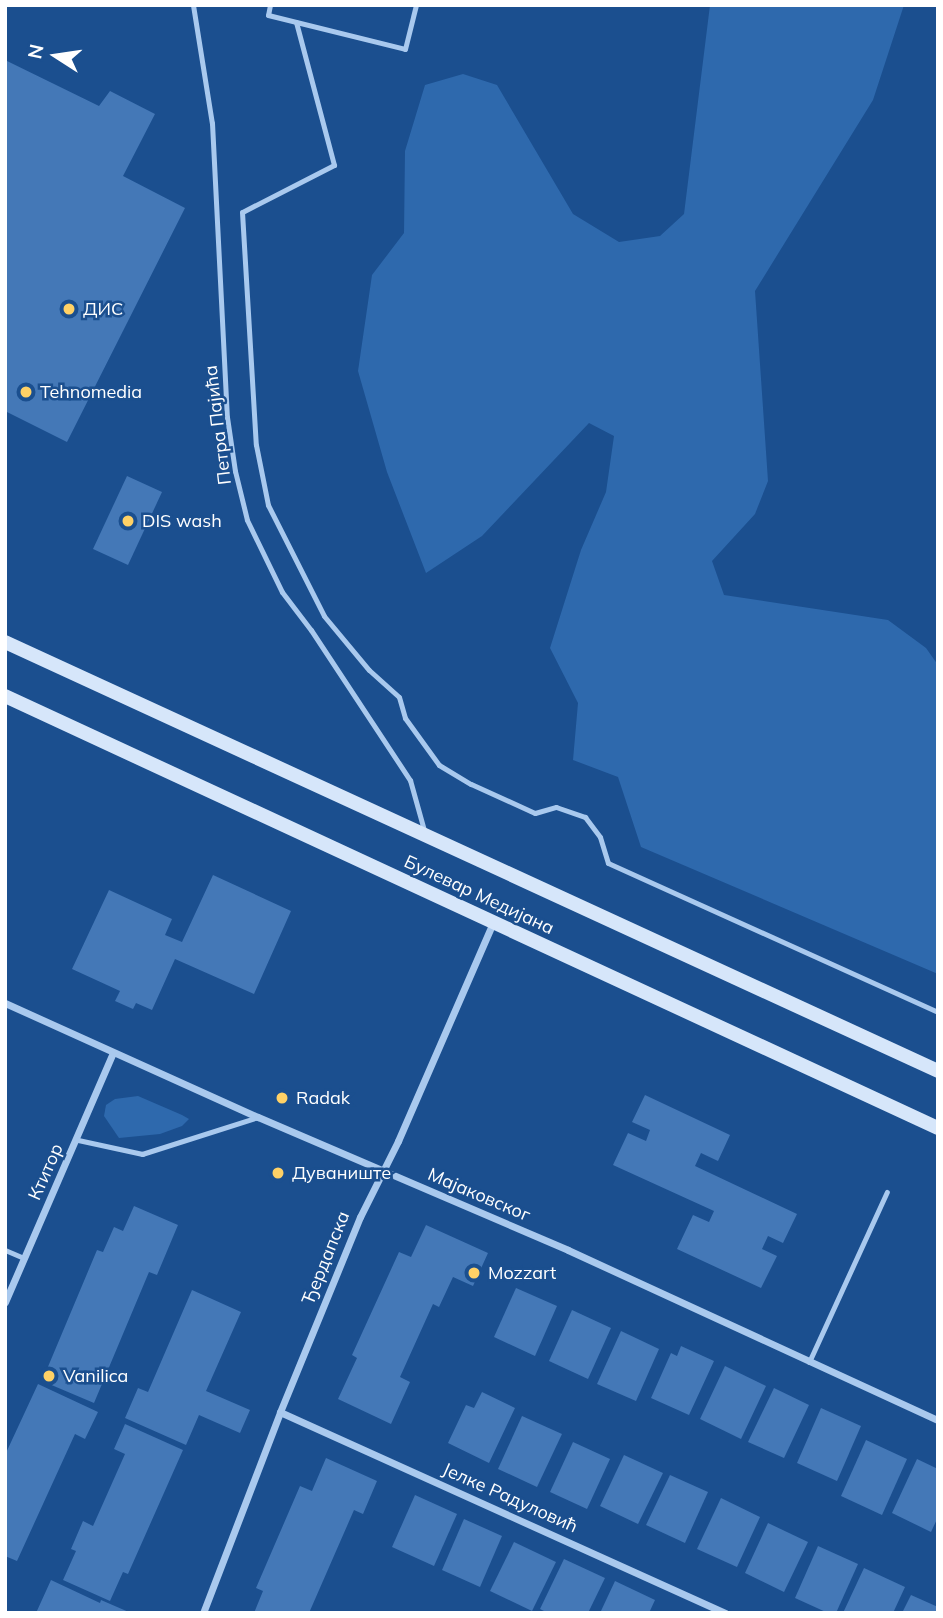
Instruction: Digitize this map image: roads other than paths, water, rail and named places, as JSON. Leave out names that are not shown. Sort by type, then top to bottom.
[{"type":"main road","name":"Булевар Медијана","points":[[5,642],[938,1072]]},
{"type":"main road","name":"Булевар Медијана","points":[[5,696],[938,1128]]},
{"type":"street","name":"Ђердапска","points":[[203,1613],[280,1412],[382,1170],[398,1141],[494,923]]},
{"type":"street","name":"Мајаковског","points":[[5,1003],[258,1118],[568,1250],[938,1420]]},
{"type":"street","name":"Ктитор","points":[[5,1302],[78,1140],[113,1053]]},
{"type":"street","name":"Јелке Радуловић","points":[[280,1412],[726,1613]]},
{"type":"lane","name":"Петра Пајића","points":[[193,5],[212,123],[227,417],[235,471],[247,520],[282,592],[311,630],[405,771],[425,834]]},
{"type":"lane","points":[[270,5],[268,15],[405,49],[416,5]]},
{"type":"lane","points":[[296,22],[334,165],[242,212],[256,445],[268,505],[324,616],[369,670],[399,697],[405,718],[439,765],[471,785],[535,813],[556,807],[586,817],[600,836],[608,863],[938,1012]]},
{"type":"lane","points":[[78,1140],[142,1154],[258,1118]]},
{"type":"lane","points":[[809,1362],[887,1192]]},
{"type":"lane","points":[[5,1250],[24,1258]]},
{"type":"place","name":"ДИС","points":[[69,309]]},
{"type":"place","name":"Tehnomedia","points":[[26,392]]},
{"type":"place","name":"DIS wash","points":[[128,521]]},
{"type":"place","name":"Radak","points":[[282,1098]]},
{"type":"place","name":"Дуваниште","points":[[278,1173]]},
{"type":"place","name":"Mozzart","points":[[474,1273]]},
{"type":"place","name":"Vanilica","points":[[49,1376]]}]
